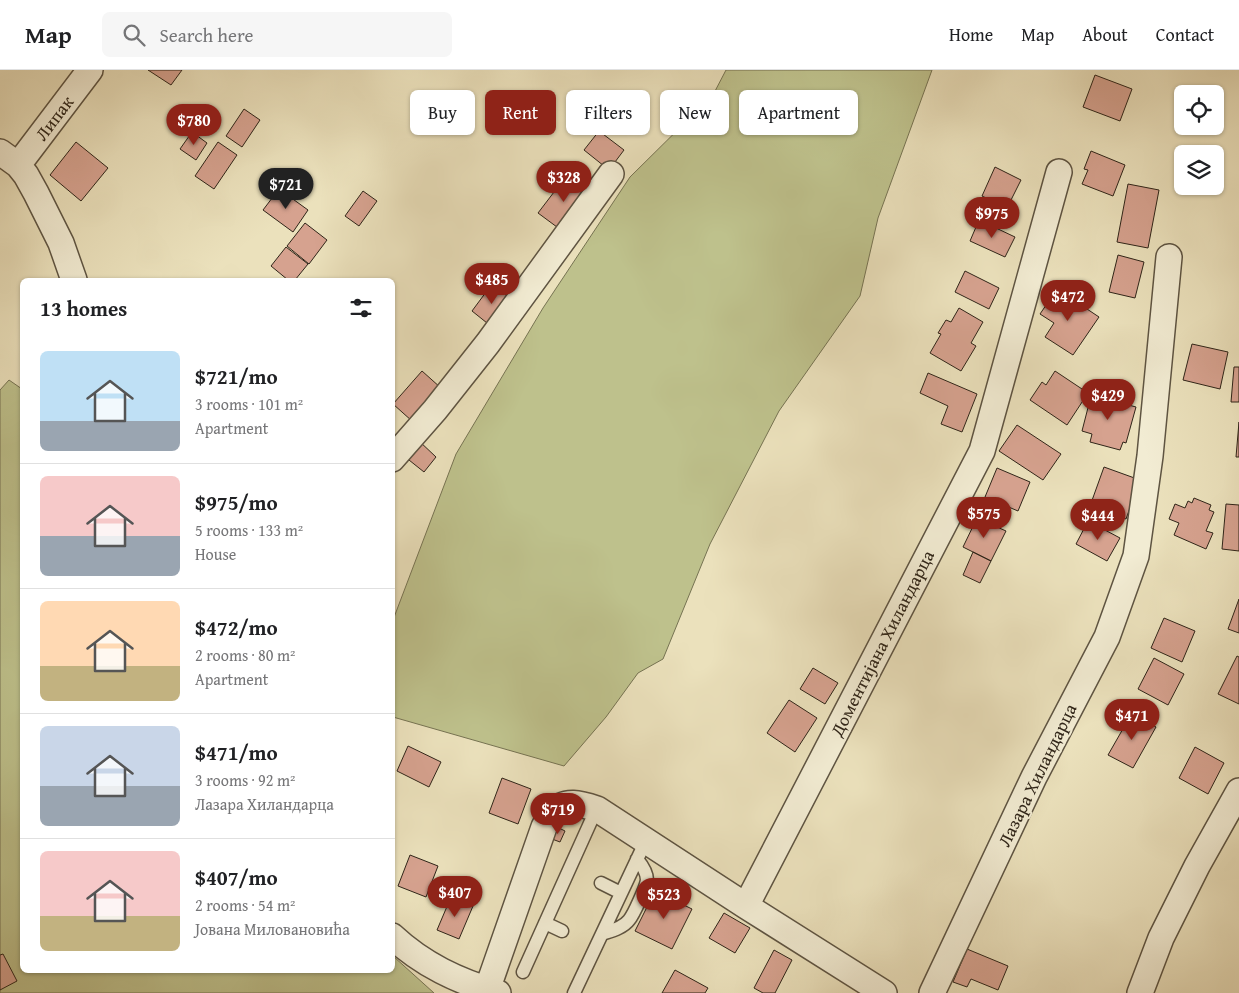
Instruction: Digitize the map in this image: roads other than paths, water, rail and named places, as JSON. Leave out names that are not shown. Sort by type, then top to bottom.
[{"type":"street","name":"Липак","points":[[9,159],[90,70]]},
{"type":"street","points":[[9,159],[26,175],[33,187],[61,243],[73,278]]},
{"type":"street","name":"Доментијана Хиландарца","points":[[746,906],[982,450],[1059,172]]},
{"type":"street","points":[[395,457],[488,343],[611,174]]},
{"type":"street","name":"Лазара Хиландарца","points":[[932,993],[1034,777],[1108,637],[1136,556],[1150,456],[1169,258]]},
{"type":"street","points":[[1140,993],[1161,938],[1196,866],[1239,791]]},
{"type":"street","points":[[395,939],[418,958],[442,972],[490,992],[544,827],[553,812],[562,805],[584,804],[597,809],[884,993]]},
{"type":"lane","points":[[523,972],[591,821]]},
{"type":"lane","points":[[574,993],[639,854],[647,881],[638,902],[629,920],[616,930],[602,934]]},
{"type":"lane","points":[[601,883],[621,893]]},
{"type":"lane","points":[[545,923],[562,931]]}]
